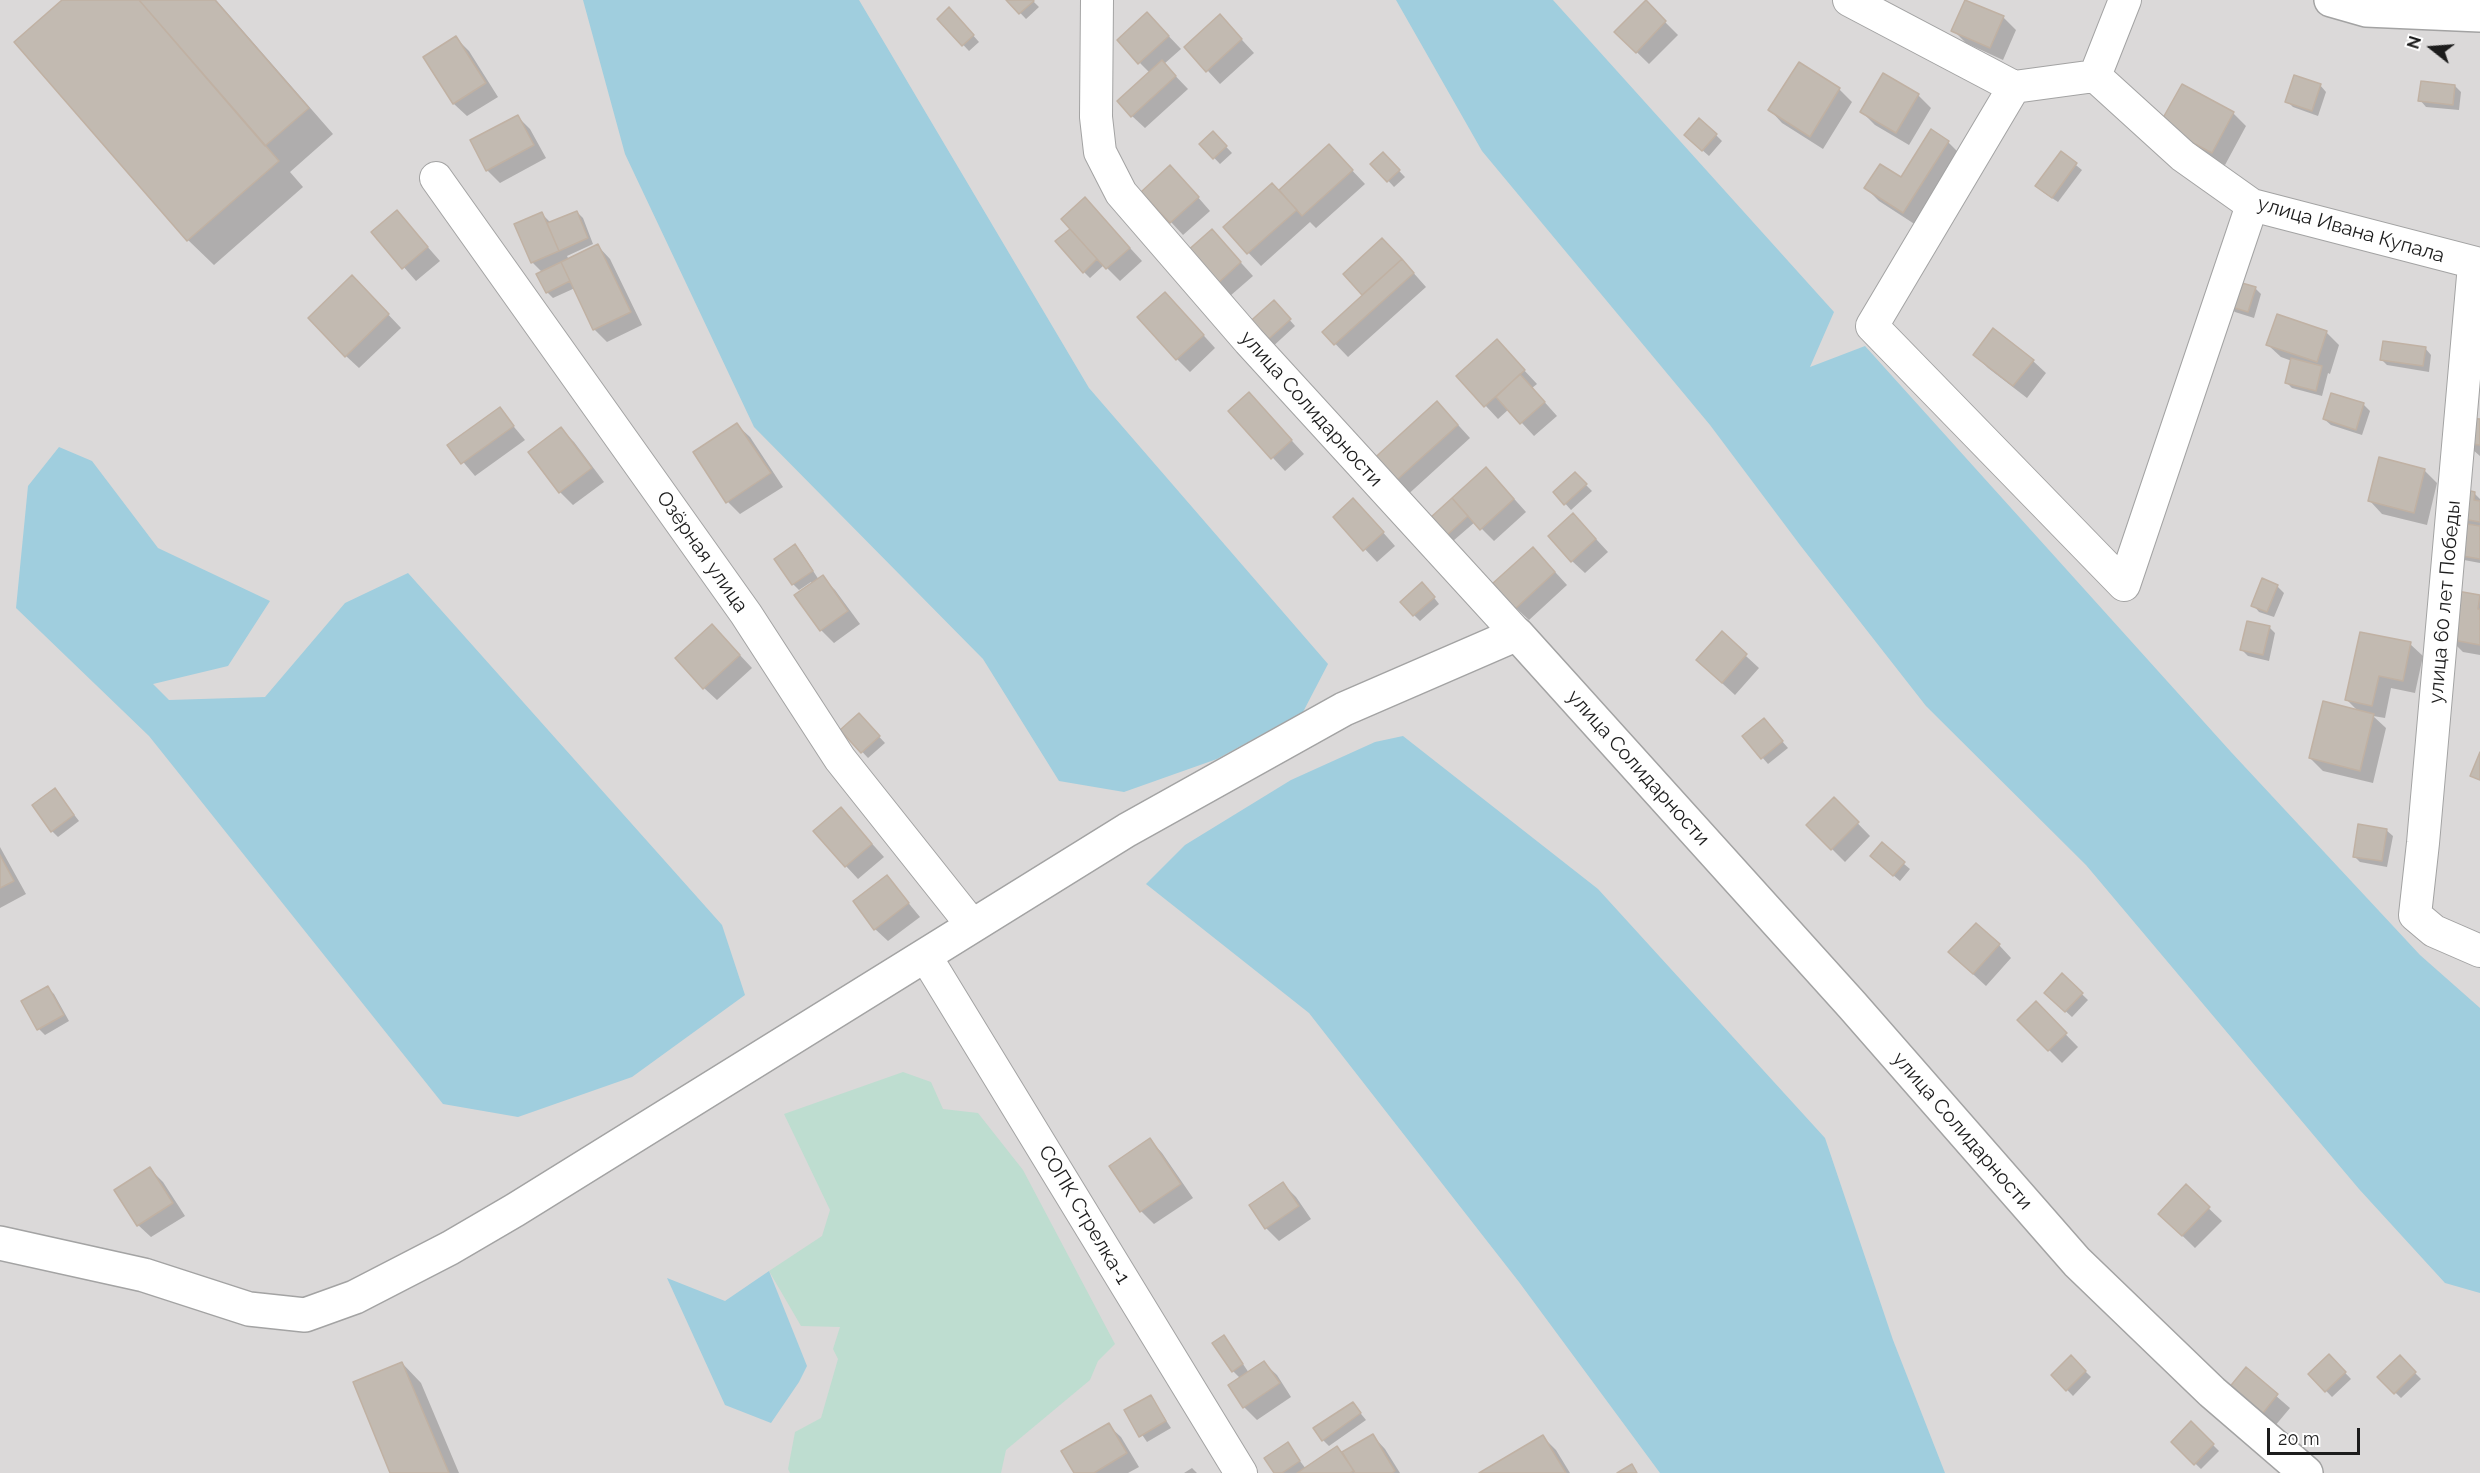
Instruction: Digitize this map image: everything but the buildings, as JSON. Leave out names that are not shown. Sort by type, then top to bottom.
[{"type":"street","name":"улица Солидарности","points":[[1097,0],[1096,117],[1100,152],[1121,193],[1249,341],[1852,1005],[2077,1262],[2212,1392],[2306,1473]]},
{"type":"street","points":[[1849,0],[2014,87],[2095,76],[2125,0]]},
{"type":"street","points":[[2331,0],[2366,10],[2480,15]]},
{"type":"street","name":"улица Ивана Купала","points":[[2095,76],[2183,156],[2252,204],[2477,265]]},
{"type":"street","points":[[2014,87],[1872,326],[2124,585],[2252,204]]},
{"type":"street","name":"Озёрная улица","points":[[436,178],[746,614],[840,759],[972,925]]},
{"type":"street","name":"улица 60 лет Победы","points":[[2477,265],[2415,915],[2434,931],[2480,951]]},
{"type":"street","points":[[0,1243],[144,1275],[249,1309],[305,1315],[355,1297],[450,1248],[926,957],[972,925],[1127,831],[1344,709],[1517,634]]},
{"type":"street","name":"СОПК Стрелка-1","points":[[926,957],[1241,1473]]},
{"type":"shaded area","points":[[0,0],[2480,0],[2480,1473],[0,1473]]},
{"type":"green space","points":[[903,1072],[931,1082],[943,1109],[978,1113],[1023,1170],[1115,1344],[1098,1361],[1090,1380],[1006,1450],[1001,1473],[790,1473],[788,1469],[795,1432],[821,1418],[838,1359],[833,1349],[840,1327],[801,1326],[769,1271],[822,1236],[830,1210],[784,1114]]},
{"type":"water","points":[[583,0],[859,0],[1089,388],[1328,664],[1303,712],[1217,759],[1124,792],[1059,781],[983,659],[754,427],[625,154]]},
{"type":"water","points":[[1396,0],[1553,0],[1834,312],[1810,367],[1865,346],[2231,752],[2420,955],[2480,1008],[2480,1293],[2445,1283],[2359,1189],[2086,865],[1926,706],[1710,425],[1482,151]]},
{"type":"water","points":[[59,447],[92,461],[158,548],[270,601],[228,666],[153,684],[169,700],[265,697],[345,603],[408,573],[722,925],[745,995],[632,1077],[518,1117],[443,1104],[149,736],[16,608],[28,486]]},
{"type":"water","points":[[1403,736],[1598,889],[1825,1138],[1893,1340],[1945,1473],[1660,1473],[1519,1282],[1309,1013],[1146,884],[1185,845],[1291,780],[1375,742]]},
{"type":"water","points":[[769,1271],[807,1366],[771,1423],[725,1405],[667,1278],[725,1301]]}]
